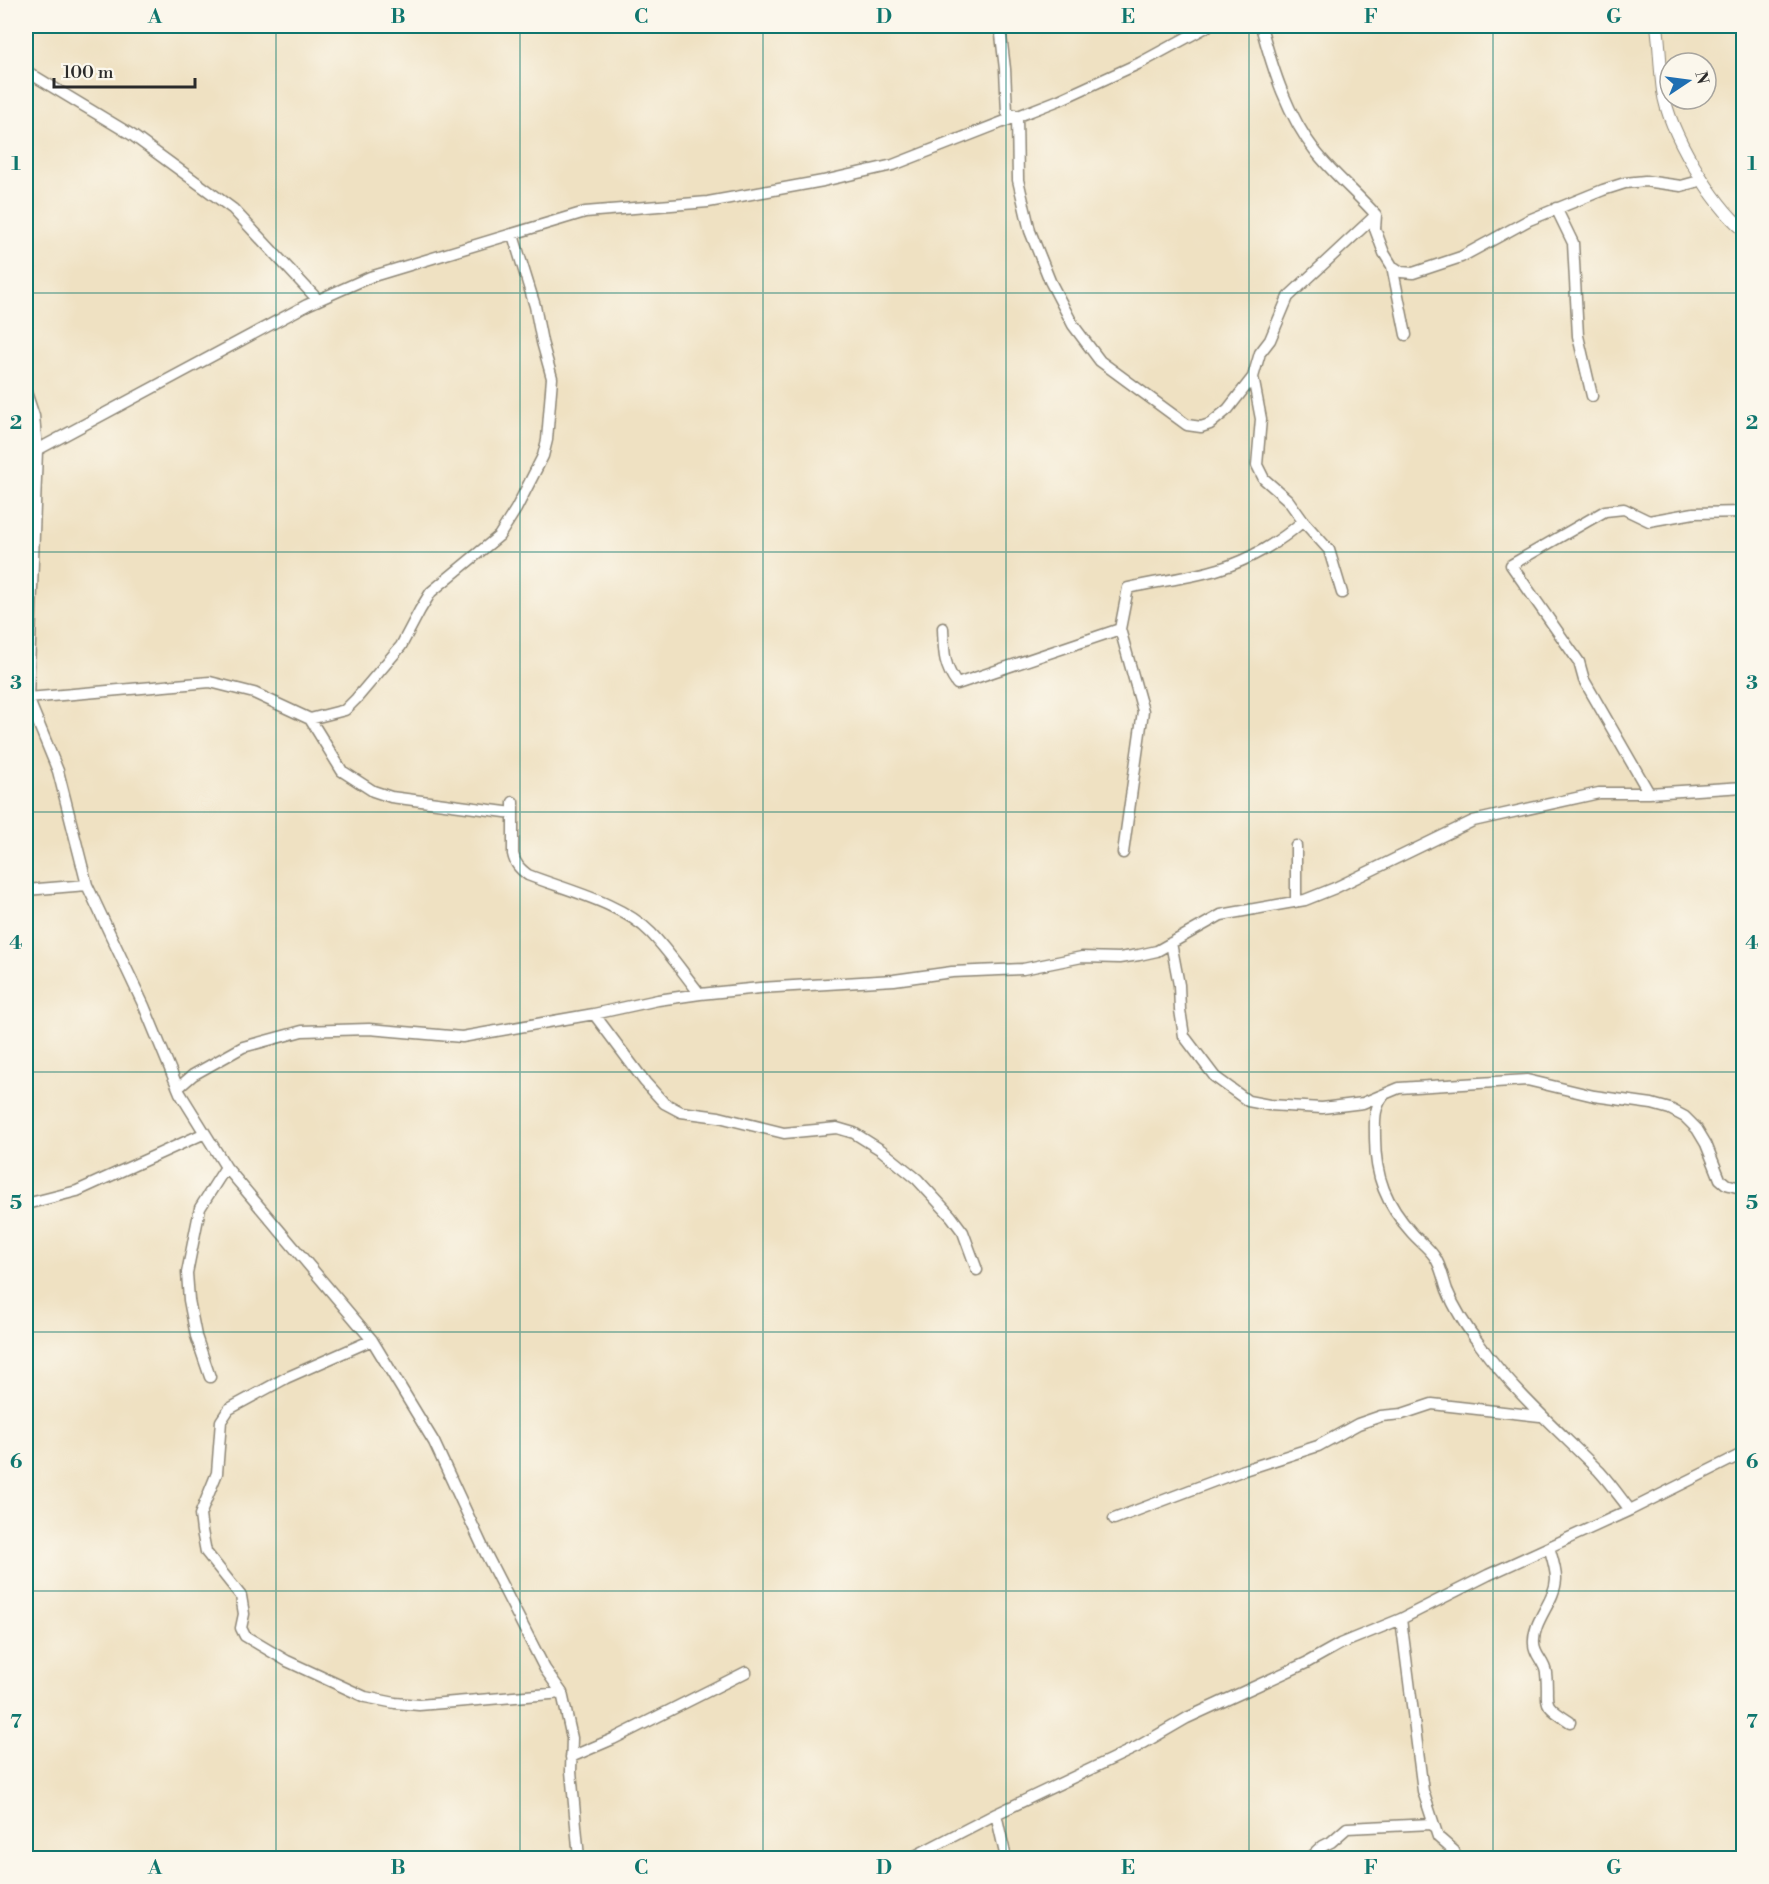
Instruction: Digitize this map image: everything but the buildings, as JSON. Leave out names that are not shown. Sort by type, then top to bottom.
[{"type":"street","points":[[1000,26],[1007,112],[1017,116]]},
{"type":"street","points":[[37,450],[176,373],[318,300],[370,277],[585,212],[708,202],[824,181],[893,165],[1059,100],[1130,67],[1208,26]]},
{"type":"street","points":[[1261,26],[1274,74],[1314,149],[1335,175],[1356,192],[1376,216],[1375,229],[1384,253],[1392,266],[1406,335]]},
{"type":"street","points":[[1657,26],[1663,93],[1676,129],[1703,180],[1743,231]]},
{"type":"street","points":[[26,71],[132,135],[233,209],[318,300]]},
{"type":"street","points":[[1017,116],[1018,180],[1030,231],[1050,281],[1073,325],[1100,361],[1187,424],[1201,427],[1210,424],[1228,408],[1253,377],[1260,353],[1270,340],[1288,297],[1376,216]]},
{"type":"street","points":[[1392,266],[1401,272],[1413,273],[1428,270],[1461,257],[1556,208],[1625,183],[1645,181],[1681,186],[1703,180]]},
{"type":"street","points":[[1556,208],[1573,243],[1578,336],[1592,396]]},
{"type":"street","points":[[310,719],[345,710],[357,699],[401,646],[431,592],[500,536],[543,456],[549,422],[552,378],[535,306],[513,235]]},
{"type":"street","points":[[1253,377],[1261,419],[1257,465],[1264,479],[1288,500],[1329,550],[1341,593]]},
{"type":"street","points":[[26,392],[34,416],[37,450],[28,698],[58,771],[87,885],[144,1006],[178,1088],[226,1167],[372,1340],[434,1442],[486,1554],[545,1669],[562,1693],[572,1738],[579,1858]]},
{"type":"street","points":[[1649,793],[1584,680],[1579,662],[1511,565],[1605,511],[1624,509],[1649,521],[1695,513],[1743,512]]},
{"type":"street","points":[[1123,853],[1143,711],[1120,629],[1128,588],[1218,569],[1241,560],[1287,535],[1303,521]]},
{"type":"street","points":[[943,628],[944,655],[948,672],[957,684],[1120,629]]},
{"type":"street","points":[[28,698],[210,682],[254,693],[310,719],[342,771],[373,791],[391,797],[513,808],[513,854],[520,869],[528,875],[618,910],[650,932],[700,994]]},
{"type":"street","points":[[178,1088],[193,1075],[243,1047],[302,1031],[369,1029],[462,1037],[700,994],[894,980],[952,972],[1023,969],[1082,957],[1119,958],[1139,955],[1157,951],[1221,915],[1296,901],[1335,888],[1473,821],[1599,793],[1649,793],[1743,787]]},
{"type":"street","points":[[1296,846],[1296,901]]},
{"type":"street","points":[[26,890],[87,885]]},
{"type":"street","points":[[1171,943],[1179,985],[1184,1036],[1215,1077],[1248,1101],[1269,1105],[1322,1108],[1363,1103],[1377,1104]]},
{"type":"street","points":[[594,1014],[645,1082],[664,1103],[681,1112],[719,1117],[784,1133],[837,1128],[854,1133],[881,1150],[917,1179],[951,1216],[963,1232],[977,1269]]},
{"type":"street","points":[[1363,1103],[1400,1088],[1527,1080],[1594,1096],[1652,1104],[1670,1109],[1685,1117],[1697,1129],[1706,1144],[1720,1179],[1726,1184],[1743,1189]]},
{"type":"street","points":[[1386,1093],[1377,1104],[1375,1114],[1376,1159],[1380,1184],[1411,1232],[1436,1257],[1447,1289],[1465,1324],[1481,1347],[1540,1416],[1600,1473],[1630,1510]]},
{"type":"street","points":[[26,1204],[77,1191],[205,1133]]},
{"type":"street","points":[[210,1377],[195,1336],[187,1273],[200,1208],[226,1167]]},
{"type":"street","points":[[372,1340],[249,1397],[229,1409],[221,1421],[217,1473],[200,1515],[201,1531],[206,1552],[242,1596],[244,1614],[241,1628],[245,1636],[287,1661],[365,1697],[395,1703],[419,1705],[562,1693]]},
{"type":"street","points":[[1114,1518],[1241,1471],[1318,1446],[1358,1424],[1381,1416],[1402,1414],[1432,1404],[1540,1416]]},
{"type":"street","points":[[911,1858],[1137,1747],[1186,1718],[1306,1663],[1340,1644],[1401,1619],[1488,1575],[1630,1510],[1743,1453]]},
{"type":"street","points":[[1549,1547],[1556,1579],[1554,1592],[1535,1633],[1534,1645],[1545,1668],[1546,1700],[1554,1712],[1570,1722]]},
{"type":"street","points":[[1401,1619],[1423,1791],[1438,1837],[1454,1851],[1457,1858]]},
{"type":"street","points":[[572,1757],[613,1739],[746,1672]]},
{"type":"street","points":[[996,1815],[1006,1858]]},
{"type":"street","points":[[1310,1858],[1323,1845],[1331,1842],[1347,1828],[1432,1824]]}]
